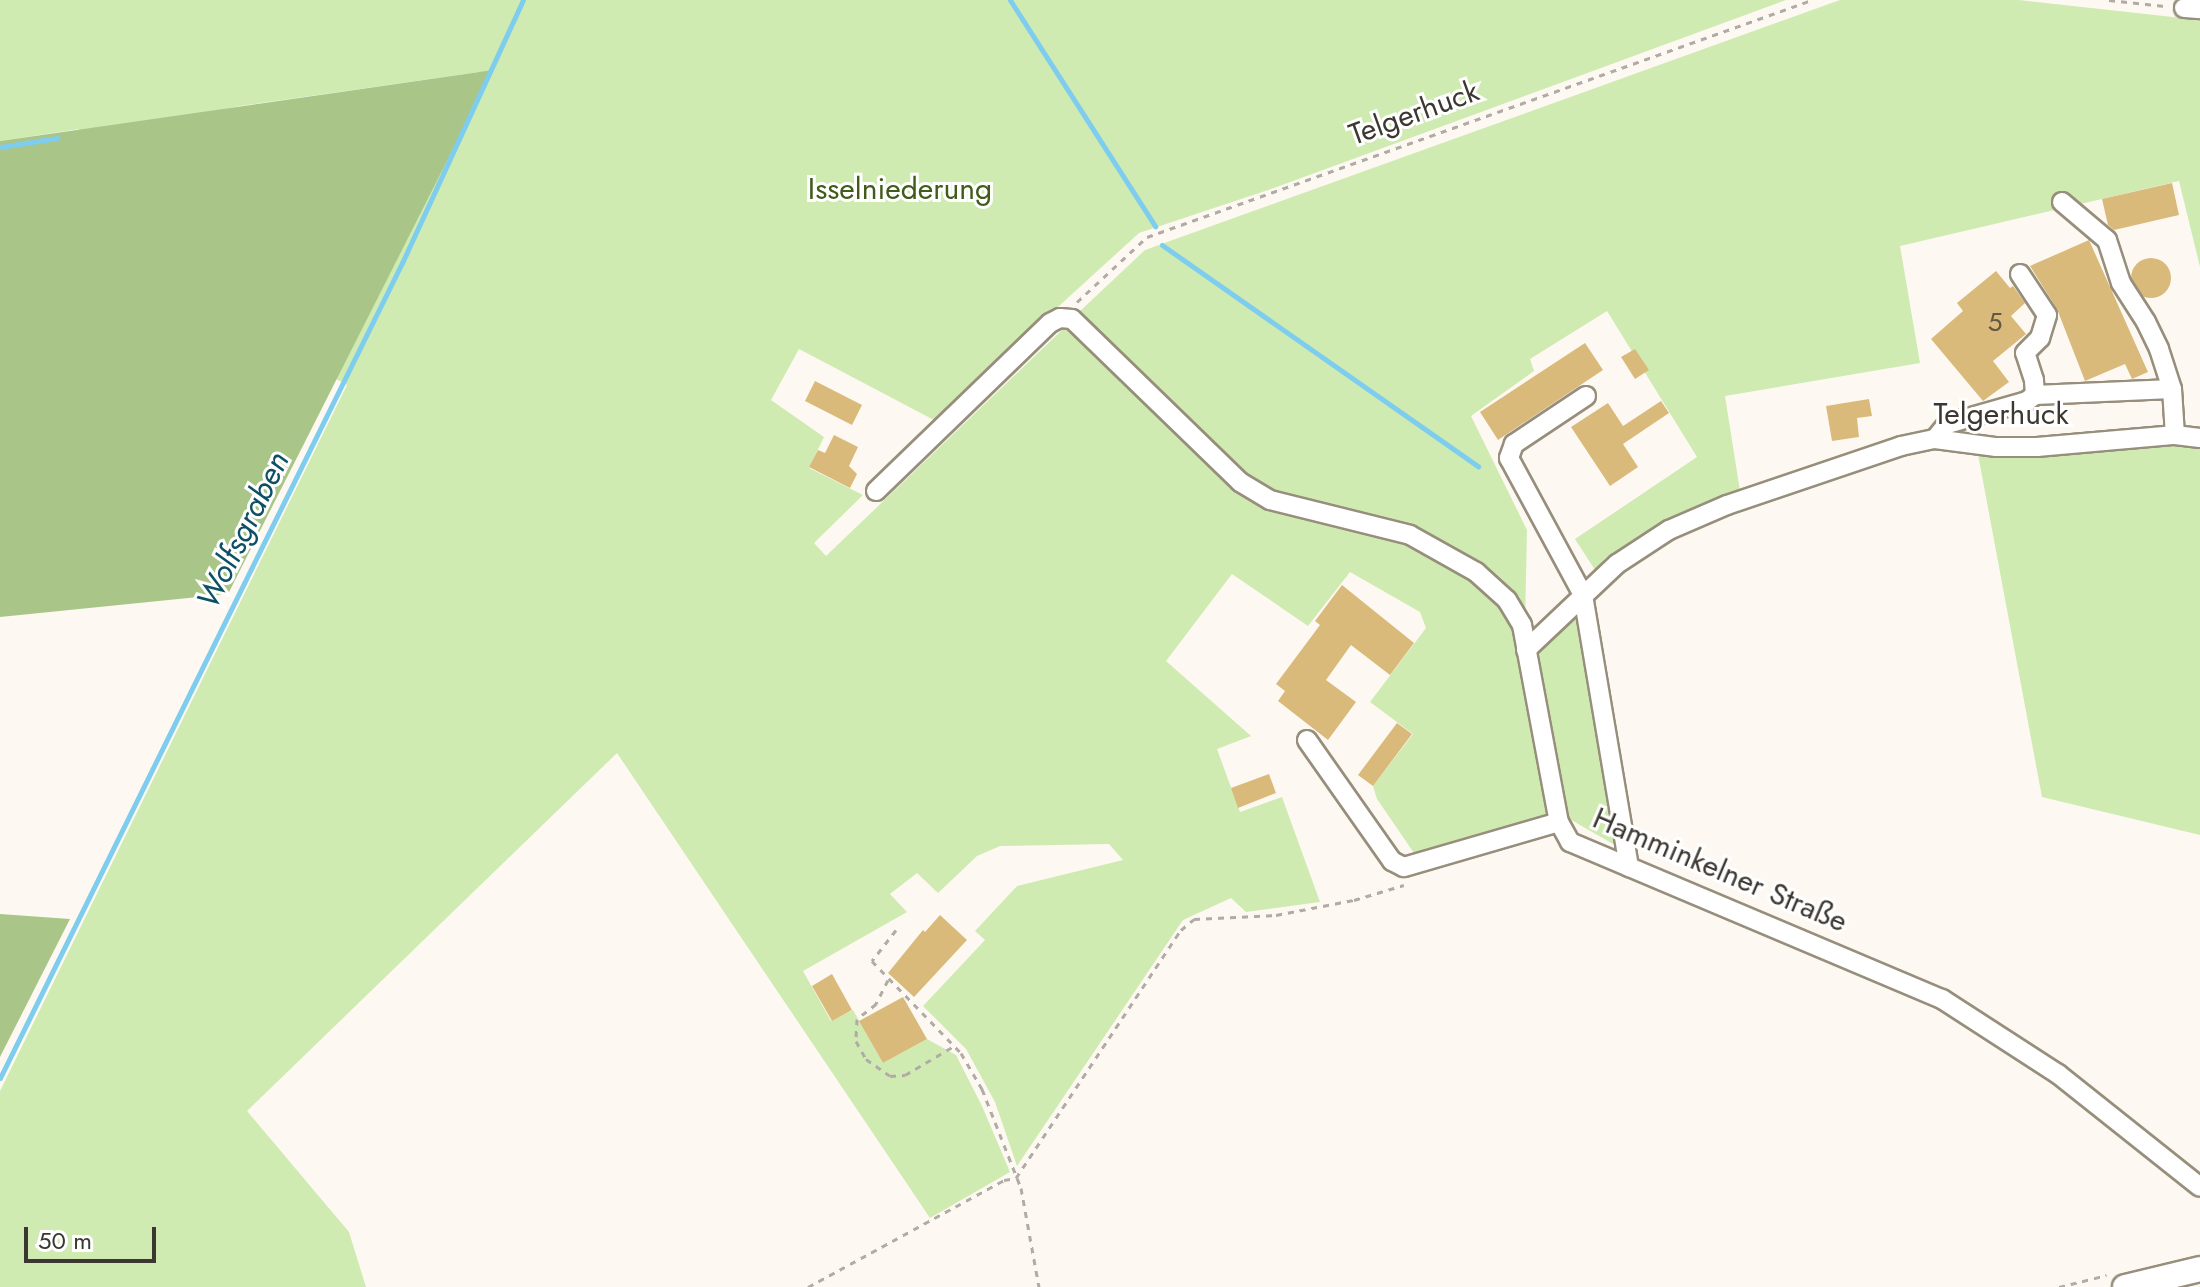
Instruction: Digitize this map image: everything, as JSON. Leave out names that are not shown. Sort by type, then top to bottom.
[{"type":"main road","points":[[2125,1287],[2200,1269]]},
{"type":"street","points":[[2062,202],[2107,240],[2121,283],[2146,322],[2172,389],[2175,435]]},
{"type":"street","points":[[2020,274],[2047,315],[2040,338],[2025,353],[2034,380],[2035,395]]},
{"type":"street","points":[[876,491],[1050,323],[1060,318]]},
{"type":"street","name":"Hamminkelner Straße","points":[[1060,318],[1072,319],[1083,328],[1240,482],[1270,500],[1410,535],[1476,572],[1515,610],[1526,650],[1559,822],[1570,842],[1942,999],[2058,1074],[2200,1187]]},
{"type":"street","points":[[1935,439],[1947,424],[2027,401],[2035,395],[2172,389]]},
{"type":"street","points":[[1586,396],[1514,444],[1509,458],[1583,595],[1629,867]]},
{"type":"street","name":"Telgerhuck","points":[[1526,650],[1617,564],[1669,530],[1741,500],[1901,446],[1935,439],[1996,447],[2037,447],[2175,435],[2200,438]]},
{"type":"street","points":[[1307,740],[1392,861],[1404,867],[1559,822]]},
{"type":"path","name":"Telgerhuck","points":[[1060,318],[1147,237],[1812,0]]},
{"type":"path","points":[[2109,0],[2192,9]]},
{"type":"path","points":[[808,1287],[1004,1180],[1016,1178],[1181,930],[1194,919],[1276,915],[1354,900],[1411,883]]},
{"type":"path","points":[[896,930],[872,961],[954,1046],[982,1089],[1021,1188],[1039,1287]]},
{"type":"path","points":[[888,980],[876,1004],[857,1019],[856,1041],[866,1059],[890,1076],[905,1075],[954,1046]]},
{"type":"green space","name":"Isselniederung","points":[[0,0],[1786,0],[1274,188],[1139,233],[934,420],[799,349],[771,400],[824,437],[809,468],[863,495],[814,543],[826,556],[1064,328],[1232,486],[1408,539],[1491,592],[1517,625],[1550,812],[1537,823],[1416,856],[1377,799],[1373,786],[1413,734],[1370,702],[1426,628],[1420,612],[1350,572],[1308,626],[1232,574],[1166,661],[1251,736],[1217,749],[1240,812],[1282,797],[1320,902],[1246,912],[1231,898],[1183,920],[1017,1166],[995,1102],[966,1049],[923,1006],[985,940],[975,931],[1017,886],[1123,860],[1109,844],[1000,846],[977,856],[938,893],[917,873],[890,894],[907,912],[803,971],[831,1021],[853,1010],[883,1063],[927,1039],[956,1055],[1010,1172],[930,1218],[617,753],[247,1111],[349,1232],[366,1287],[0,1287],[0,1091],[347,385],[329,375],[479,72],[240,106],[81,137],[79,129],[0,141]]},
{"type":"green space","points":[[1840,0],[2019,0],[2200,20],[2200,267],[2179,181],[1900,246],[1920,363],[1725,396],[1740,491],[1648,532],[1606,557],[1595,570],[1575,539],[1697,457],[1607,311],[1530,359],[1534,371],[1471,416],[1527,530],[1525,624],[1478,569],[1275,496],[1237,470],[1078,313],[1145,250]]},
{"type":"green space","points":[[493,70],[228,594],[0,617],[0,141]]},
{"type":"green space","points":[[2162,444],[2200,448],[2200,835],[2042,797],[1977,449]]},
{"type":"green space","points":[[1580,605],[1622,849],[1566,817],[1532,650]]},
{"type":"green space","points":[[0,914],[70,919],[0,1057]]},
{"type":"building","points":[[2172,183],[2179,215],[2114,230],[2108,225],[2102,199]]},
{"type":"building","points":[[2089,240],[2148,372],[2132,379],[2125,364],[2085,381],[2057,309],[2030,266]]},
{"type":"building","points":[[2151,258],[2165,264],[2171,278],[2165,292],[2151,298],[2137,292],[2131,278],[2137,264]]},
{"type":"building","points":[[1996,271],[2010,288],[2013,286],[2025,303],[2011,316],[2026,334],[1993,361],[2009,382],[1983,401],[1931,339],[1963,311],[1957,303]]},
{"type":"building","points":[[1585,343],[1603,370],[1498,440],[1480,412]]},
{"type":"building","points":[[1635,349],[1649,370],[1635,379],[1621,357]]},
{"type":"building","points":[[815,381],[862,405],[852,425],[805,401]]},
{"type":"building","points":[[1869,399],[1872,416],[1857,418],[1859,437],[1832,441],[1826,406]]},
{"type":"building","points":[[1661,401],[1669,413],[1623,444],[1638,467],[1610,486],[1571,427],[1608,403],[1623,426]]},
{"type":"building","points":[[834,435],[858,447],[849,466],[857,474],[850,488],[809,467],[818,450],[825,453]]},
{"type":"building","points":[[1342,585],[1414,643],[1390,675],[1351,645],[1326,680],[1356,702],[1328,740],[1278,701],[1285,691],[1276,684],[1320,625],[1315,621]]},
{"type":"building","points":[[1397,723],[1412,734],[1373,786],[1358,775]]},
{"type":"building","points":[[1269,774],[1276,793],[1238,808],[1231,788]]},
{"type":"building","points":[[940,915],[967,940],[914,997],[888,973],[923,930],[925,932]]},
{"type":"building","points":[[832,974],[852,1010],[832,1021],[812,986]]},
{"type":"building","points":[[903,997],[927,1039],[883,1063],[859,1021]]},
{"type":"waterway","name":"Wolfsgraben","points":[[0,1078],[402,263],[523,0]]},
{"type":"waterway","points":[[1010,0],[1155,226]]},
{"type":"waterway","points":[[0,147],[57,138]]},
{"type":"waterway","points":[[1162,245],[1478,466]]}]
